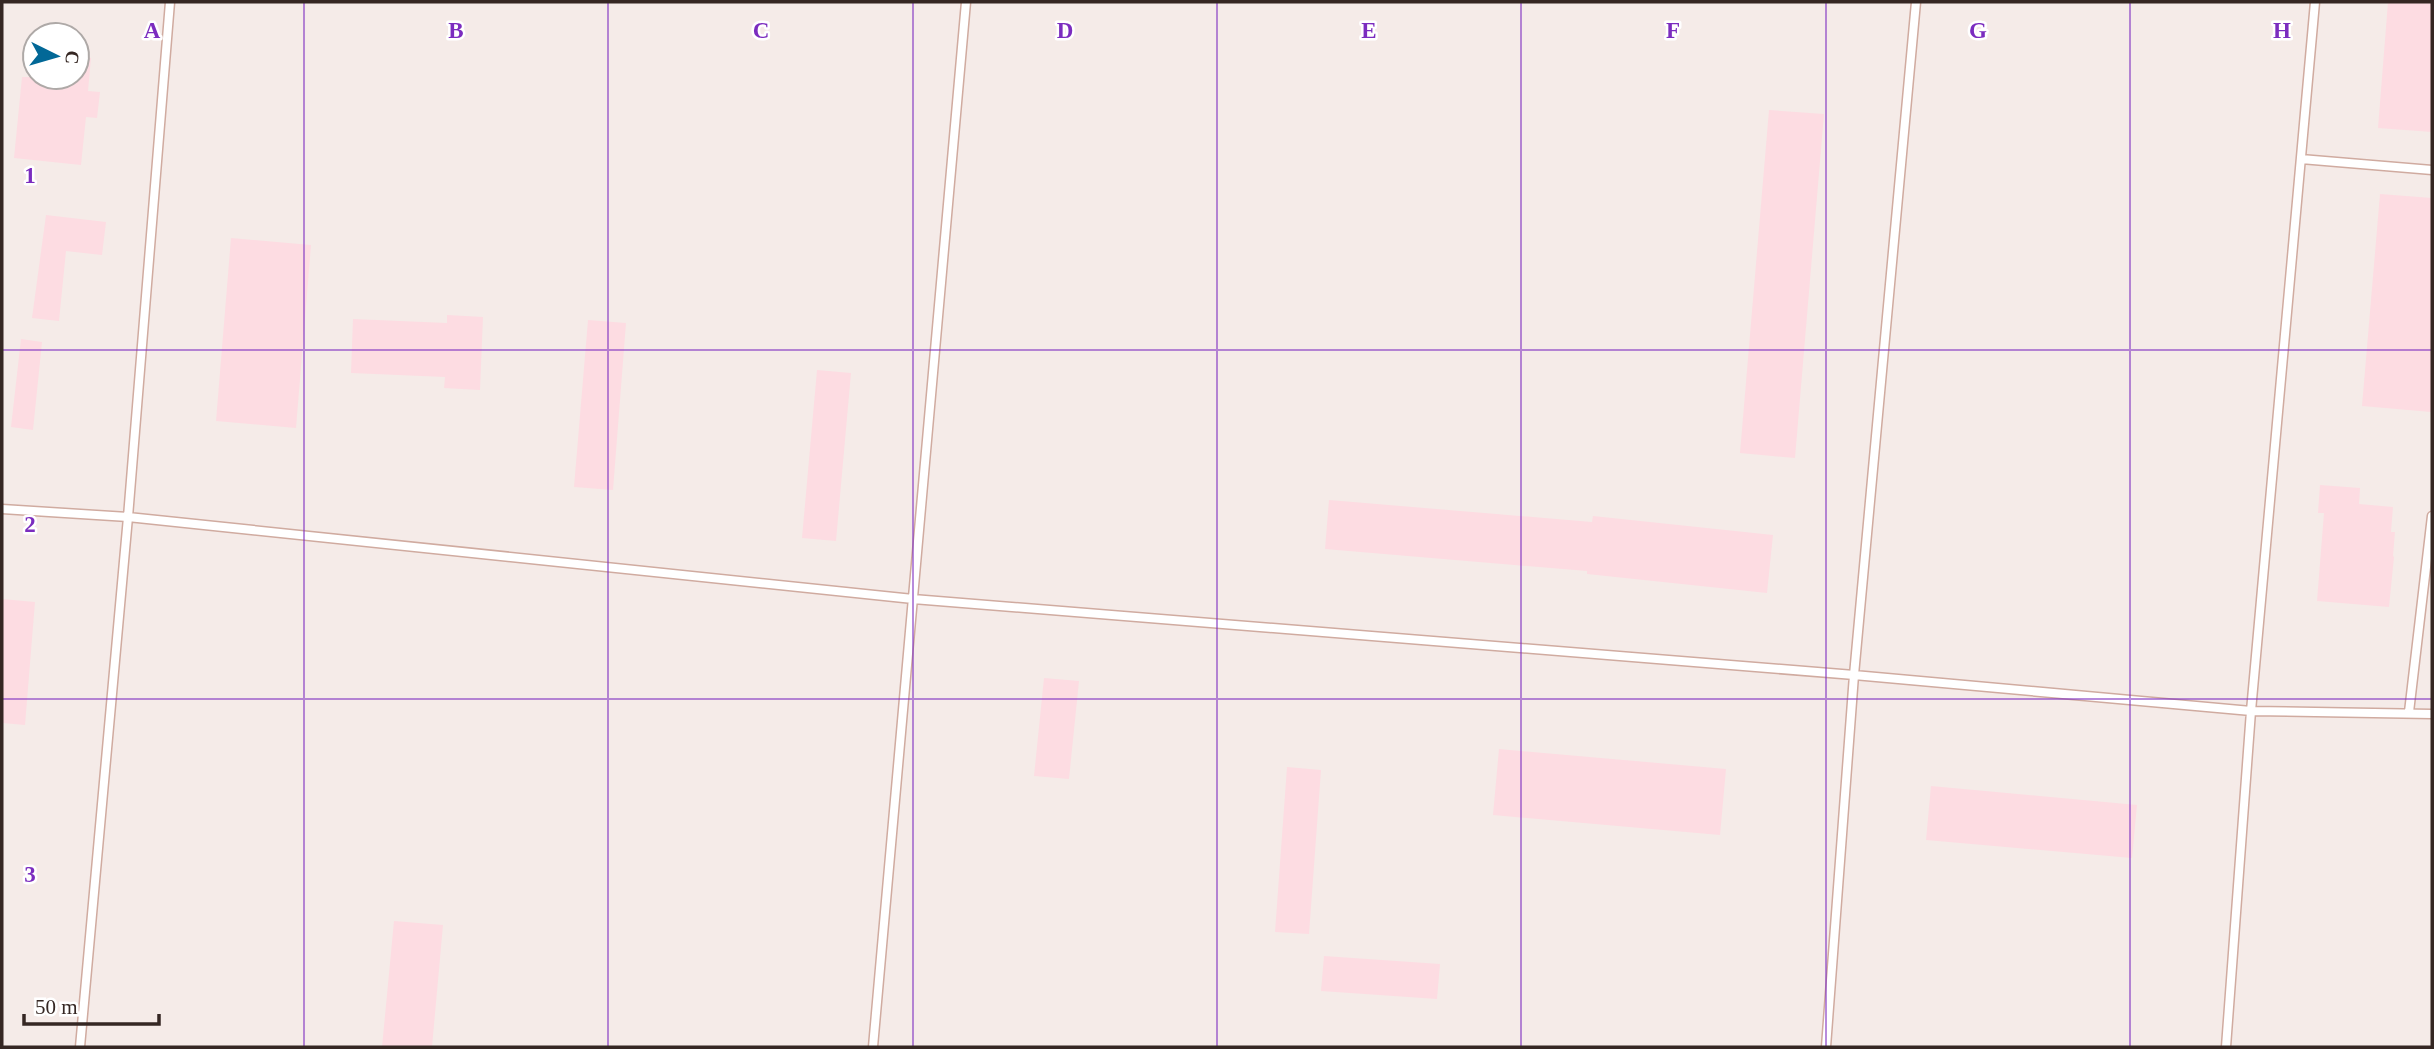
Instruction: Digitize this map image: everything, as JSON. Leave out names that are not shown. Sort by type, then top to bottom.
[{"type":"lane","points":[[80,1047],[128,517],[170,2]]},
{"type":"lane","points":[[873,1047],[966,2]]},
{"type":"lane","points":[[1826,1047],[1854,675],[1916,2]]},
{"type":"lane","points":[[2226,1047],[2251,711],[2315,2]]},
{"type":"lane","points":[[2301,159],[2432,170]]},
{"type":"lane","points":[[2,510],[128,517],[913,599],[1854,675],[2251,711],[2432,714]]},
{"type":"lane","points":[[2409,712],[2432,516]]},
{"type":"shaded area","points":[[2,2],[2432,2],[2432,1047],[2,1047]]},
{"type":"building","points":[[2388,2],[2432,2],[2432,132],[2378,128]]},
{"type":"building","points":[[21,87],[21,91],[100,92],[97,118],[86,117],[81,165],[14,158]]},
{"type":"building","points":[[1769,110],[1824,114],[1795,458],[1740,453]]},
{"type":"building","points":[[2380,194],[2432,198],[2431,412],[2362,406]]},
{"type":"building","points":[[46,215],[106,222],[102,255],[66,251],[59,321],[32,318]]},
{"type":"building","points":[[231,238],[311,245],[296,428],[216,421]]},
{"type":"building","points":[[447,315],[483,317],[480,390],[444,388],[445,377],[351,373],[353,319],[447,323]]},
{"type":"building","points":[[588,320],[626,323],[613,490],[574,487]]},
{"type":"building","points":[[21,339],[42,342],[33,430],[11,427]]},
{"type":"building","points":[[817,370],[851,373],[836,541],[802,538]]},
{"type":"building","points":[[2320,485],[2360,488],[2359,504],[2393,507],[2391,532],[2395,532],[2394,557],[2389,607],[2317,601],[2324,513],[2318,513]]},
{"type":"building","points":[[1329,500],[1592,522],[1593,516],[1773,535],[1767,593],[1587,574],[1587,571],[1325,549]]},
{"type":"building","points":[[2,599],[35,602],[25,725],[2,723]]},
{"type":"building","points":[[1044,678],[1079,681],[1069,779],[1034,776]]},
{"type":"building","points":[[1499,749],[1726,769],[1720,835],[1493,815]]},
{"type":"building","points":[[1287,767],[1321,770],[1309,934],[1275,932]]},
{"type":"building","points":[[1931,786],[2137,805],[2132,858],[1926,840]]},
{"type":"building","points":[[394,921],[443,925],[432,1047],[382,1047]]},
{"type":"building","points":[[1324,956],[1440,964],[1437,999],[1321,991]]}]
